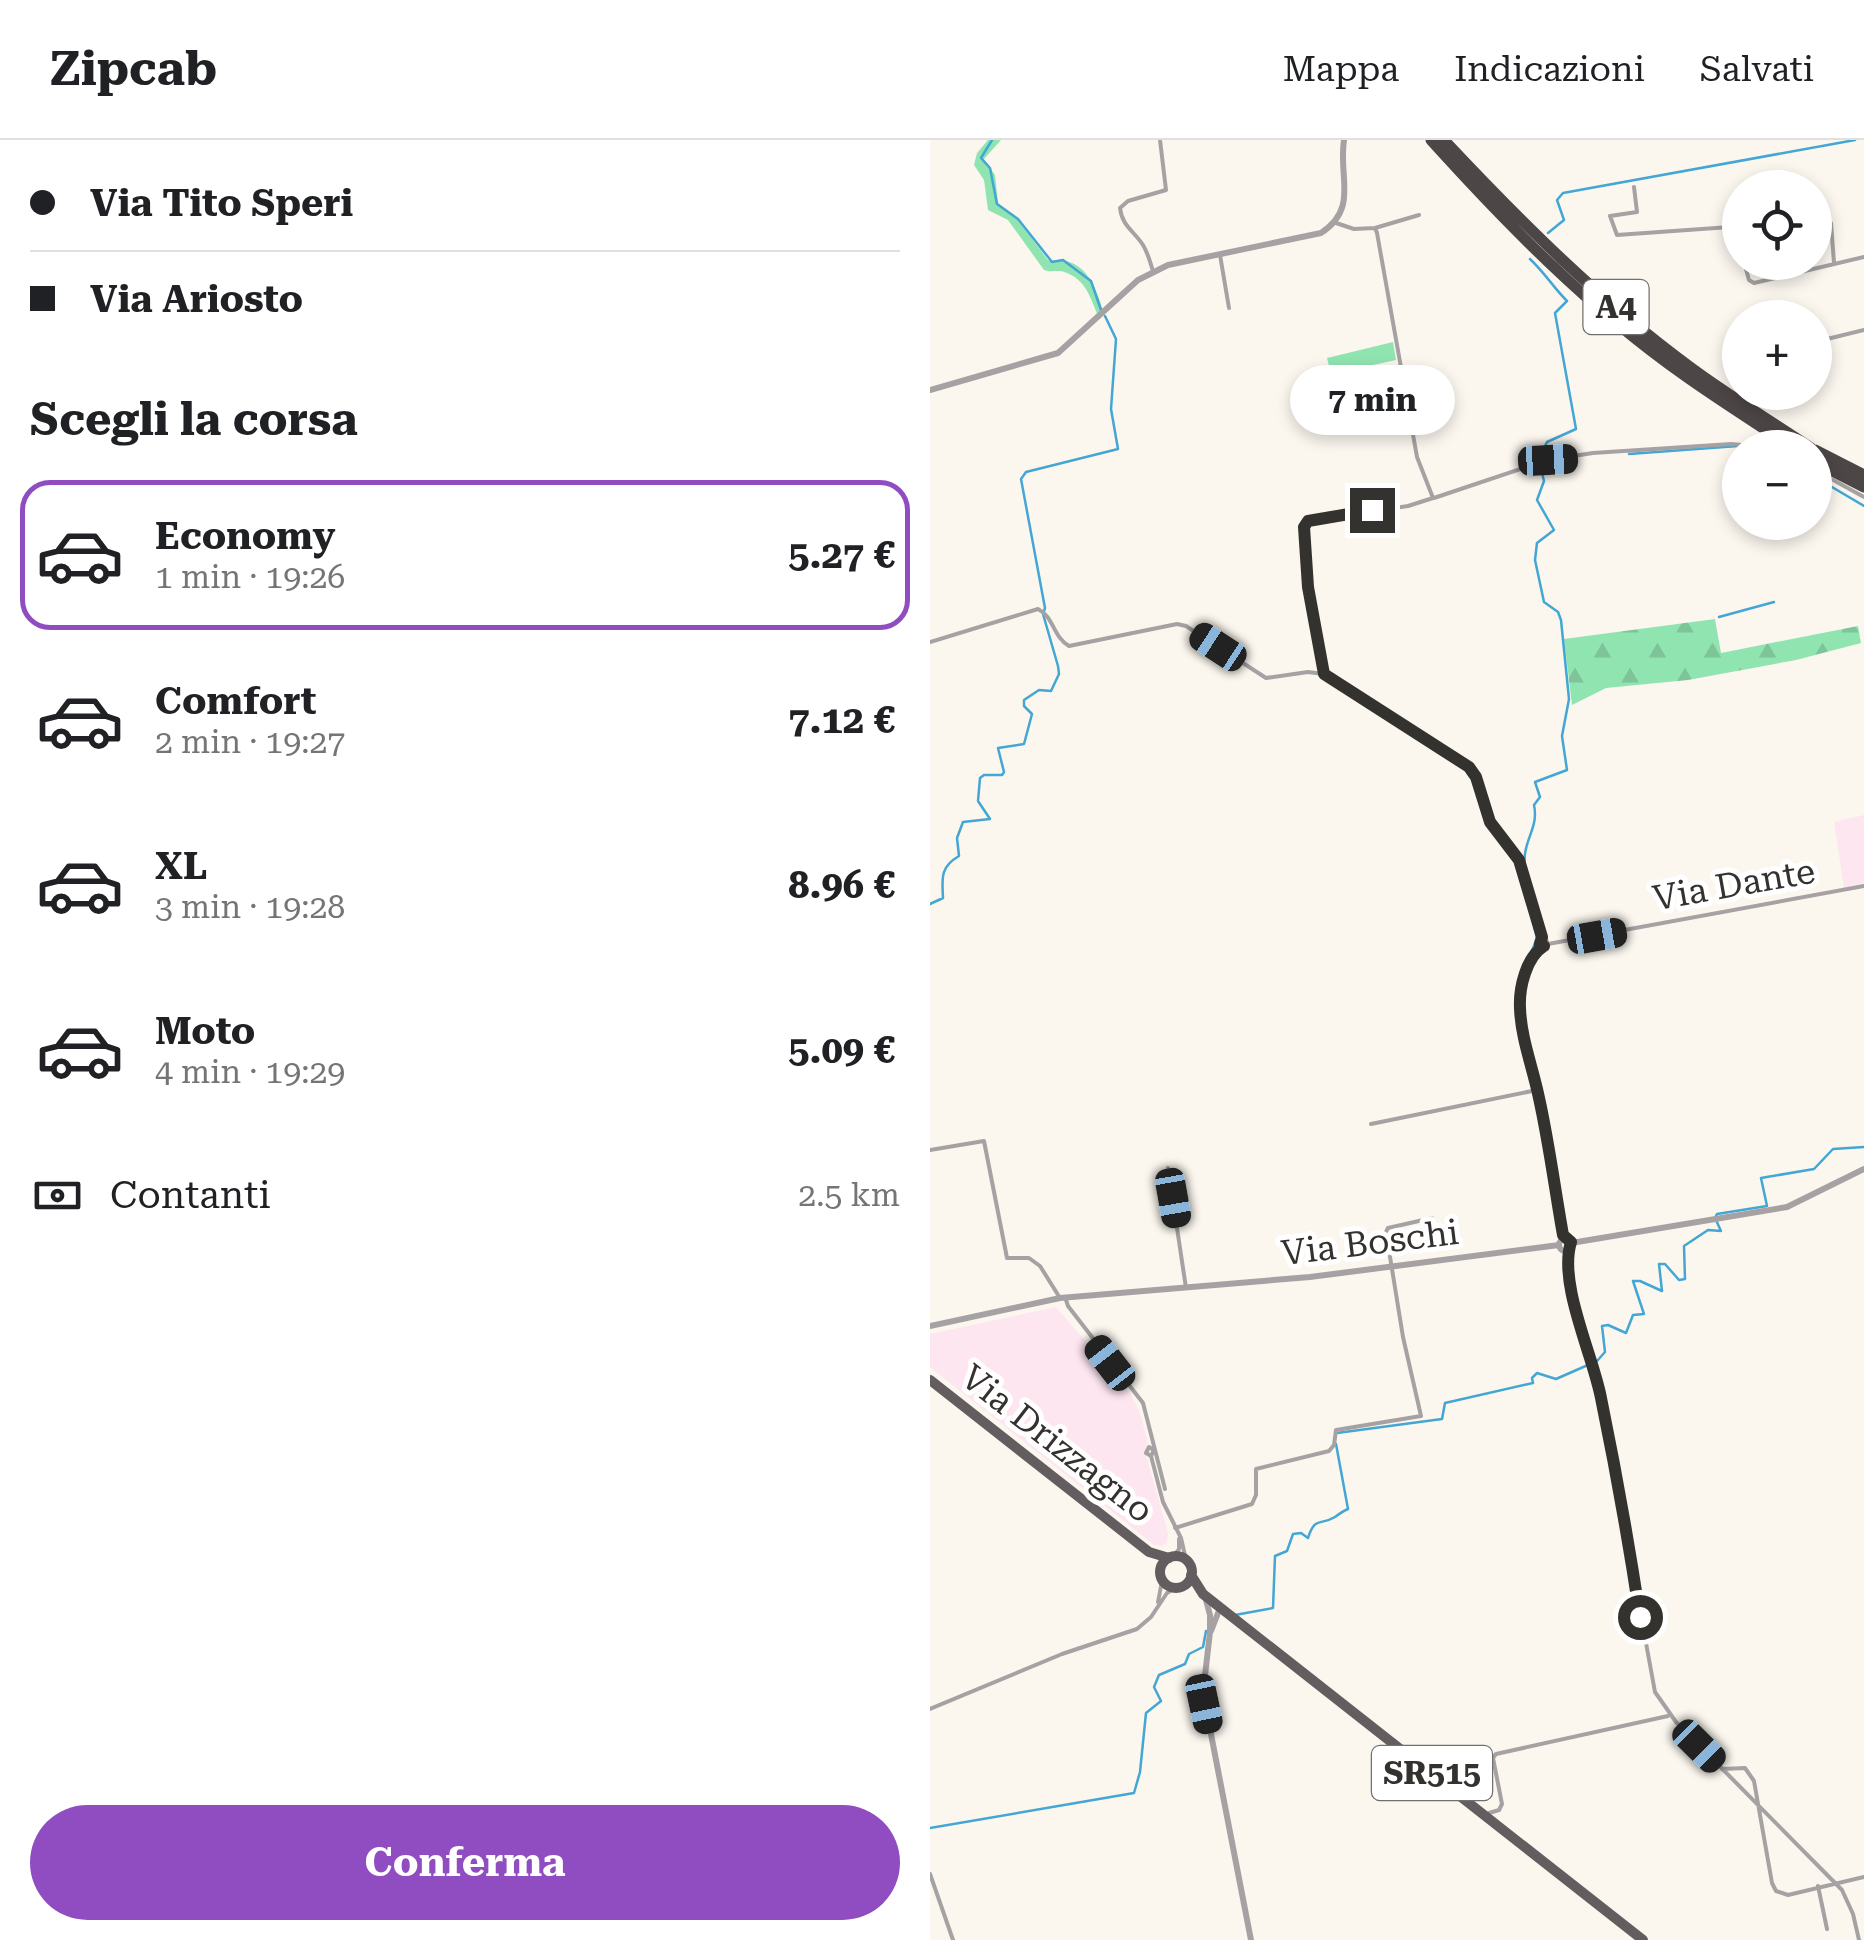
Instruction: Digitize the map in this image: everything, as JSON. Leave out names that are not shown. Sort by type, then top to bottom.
[{"type":"highway","name":"A4","points":[[1431,140],[1541,254],[1610,316],[1682,374],[1765,430]]},
{"type":"highway","name":"A4","points":[[1444,140],[1550,249],[1616,307],[1690,368],[1784,430]]},
{"type":"highway","name":"A4","points":[[1832,459],[1864,475]]},
{"type":"highway","points":[[1832,471],[1864,487]]},
{"type":"main road","name":"Via Drizzagno","points":[[930,1380],[1149,1552],[1161,1575]]},
{"type":"main road","name":"Via Drizzagno","points":[[1149,1552],[1186,1560]]},
{"type":"main road","points":[[1171,1557],[1161,1575],[1178,1588],[1201,1593]]},
{"type":"main road","points":[[1186,1560],[1201,1593]]},
{"type":"main road","points":[[1178,1588],[1192,1575]]},
{"type":"main road","name":"SR515","points":[[1201,1593],[1643,1940]]},
{"type":"street","points":[[1153,271],[1140,241],[1120,216],[1120,208],[1124,202],[1166,190],[1160,140]]},
{"type":"street","points":[[930,390],[1052,356],[1153,271],[1321,234],[1336,222],[1342,208],[1344,140]]},
{"type":"street","points":[[1634,187],[1637,212],[1610,216],[1617,236],[1722,228]]},
{"type":"street","points":[[1336,222],[1354,229],[1375,228],[1419,215]]},
{"type":"street","points":[[1375,228],[1417,457],[1433,498]]},
{"type":"street","points":[[1832,237],[1834,264],[1864,258]]},
{"type":"street","points":[[1220,255],[1229,308]]},
{"type":"street","points":[[1832,338],[1864,330]]},
{"type":"street","points":[[1324,674],[1308,587],[1304,527],[1308,521],[1408,506],[1548,460],[1593,453],[1722,445]]},
{"type":"street","points":[[1832,479],[1864,497]]},
{"type":"street","points":[[930,642],[1043,612],[1057,636],[1069,646],[1178,624],[1266,678],[1308,672],[1324,674],[1469,767],[1490,822],[1519,860],[1545,943],[1523,981],[1520,1004],[1524,1039],[1581,1331],[1591,1362],[1629,1548],[1650,1679],[1670,1715],[1836,1883],[1849,1903],[1859,1940]]},
{"type":"street","name":"Via Dante","points":[[1545,943],[1864,886]]},
{"type":"street","points":[[1371,1124],[1537,1090]]},
{"type":"street","points":[[930,1150],[984,1141],[1007,1258],[1028,1258],[1040,1266],[1143,1403],[1165,1489]]},
{"type":"street","points":[[1168,1168],[1186,1288]]},
{"type":"street","name":"Via Boschi","points":[[930,1326],[1063,1298],[1390,1267],[1565,1245],[1716,1220],[1787,1207],[1864,1169]]},
{"type":"street","points":[[1175,1528],[1252,1504],[1256,1468],[1329,1451],[1334,1446],[1336,1430],[1421,1416],[1386,1238],[1388,1228],[1432,1218]]},
{"type":"street","points":[[1151,1456],[1163,1502],[1186,1560]]},
{"type":"street","points":[[1171,1557],[1179,1549],[1178,1534]]},
{"type":"street","points":[[1156,1606],[1161,1575]]},
{"type":"street","points":[[930,1709],[1062,1654],[1130,1632],[1144,1624],[1156,1606],[1178,1588]]},
{"type":"street","points":[[1201,1593],[1210,1608],[1203,1693],[1251,1940]]},
{"type":"street","points":[[1210,1632],[1220,1608]]},
{"type":"street","points":[[1217,1621],[1232,1617]]},
{"type":"street","points":[[1485,1815],[1501,1808],[1493,1758],[1496,1754],[1670,1715]]},
{"type":"street","points":[[1722,1769],[1745,1768],[1750,1772],[1776,1891],[1788,1894],[1864,1876]]},
{"type":"street","points":[[930,1874],[953,1940]]},
{"type":"street","points":[[1818,1886],[1827,1929]]},
{"type":"shaded area","points":[[1864,815],[1864,884],[1844,888],[1834,822]]},
{"type":"shaded area","points":[[1056,1307],[1130,1393],[1140,1412],[1148,1443],[1146,1455],[1168,1533],[1167,1543],[1161,1546],[1154,1545],[930,1367],[930,1334]]},
{"type":"green space","points":[[988,140],[1001,140],[984,159],[995,175],[998,203],[1014,215],[1048,260],[1073,263],[1086,274],[1104,314],[1099,318],[1088,292],[1074,276],[1044,270],[1008,220],[988,210],[984,180],[974,165],[977,153]]},
{"type":"green space","points":[[1393,342],[1396,360],[1331,374],[1327,358]]},
{"type":"green space","points":[[1715,619],[1721,653],[1858,626],[1861,643],[1796,660],[1688,680],[1606,688],[1572,705],[1564,639]]},
{"type":"waterway","points":[[992,140],[981,158],[990,168],[997,204],[1018,219],[1052,262],[1063,260],[1091,281],[1101,310]]},
{"type":"waterway","points":[[1548,233],[1564,220],[1557,200],[1563,193],[1855,140]]},
{"type":"waterway","points":[[1530,259],[1567,301],[1555,313],[1576,429],[1547,442],[1538,461]]},
{"type":"waterway","points":[[930,904],[943,898],[943,874],[959,856],[957,838],[963,822],[990,819],[978,801],[980,778],[1002,775],[998,748],[1024,744],[1032,714],[1024,700],[1039,690],[1051,691],[1059,674],[1043,614],[1021,479],[1026,472],[1118,449],[1111,409],[1116,339],[1105,316]]},
{"type":"waterway","points":[[1629,454],[1722,447]]},
{"type":"waterway","points":[[1528,880],[1526,847],[1534,823],[1534,805],[1540,797],[1535,782],[1567,770],[1562,736],[1569,699],[1561,620],[1558,612],[1544,602],[1535,560],[1537,543],[1554,530],[1537,500],[1544,481],[1541,469]]},
{"type":"waterway","points":[[1832,487],[1864,506]]},
{"type":"waterway","points":[[1719,617],[1774,602]]},
{"type":"waterway","points":[[1523,881],[1537,938],[1531,953]]},
{"type":"waterway","points":[[1337,1433],[1442,1419],[1445,1403],[1533,1383],[1537,1373],[1556,1379],[1597,1361],[1605,1352],[1602,1326],[1626,1333],[1633,1315],[1644,1314],[1633,1281],[1662,1291],[1659,1264],[1665,1264],[1679,1280],[1685,1279],[1684,1246],[1708,1230],[1721,1231],[1717,1214],[1767,1206],[1761,1178],[1814,1169],[1833,1149],[1864,1147]]},
{"type":"waterway","points":[[1235,1615],[1273,1608],[1275,1556],[1287,1551],[1293,1534],[1301,1533],[1308,1538],[1316,1524],[1348,1509],[1336,1444]]},
{"type":"waterway","points":[[930,1828],[1134,1793],[1146,1713],[1161,1701],[1154,1687],[1159,1675],[1185,1664],[1189,1654],[1203,1647],[1206,1631]]},
{"type":"route","points":[[1372,510],[1308,521],[1304,527],[1308,587],[1324,674],[1469,767],[1490,822],[1519,860],[1542,937],[1540,944],[1544,946],[1531,960],[1523,981],[1521,1022],[1540,1100],[1563,1235],[1571,1242],[1567,1256],[1576,1309],[1601,1398],[1640,1617]]}]
